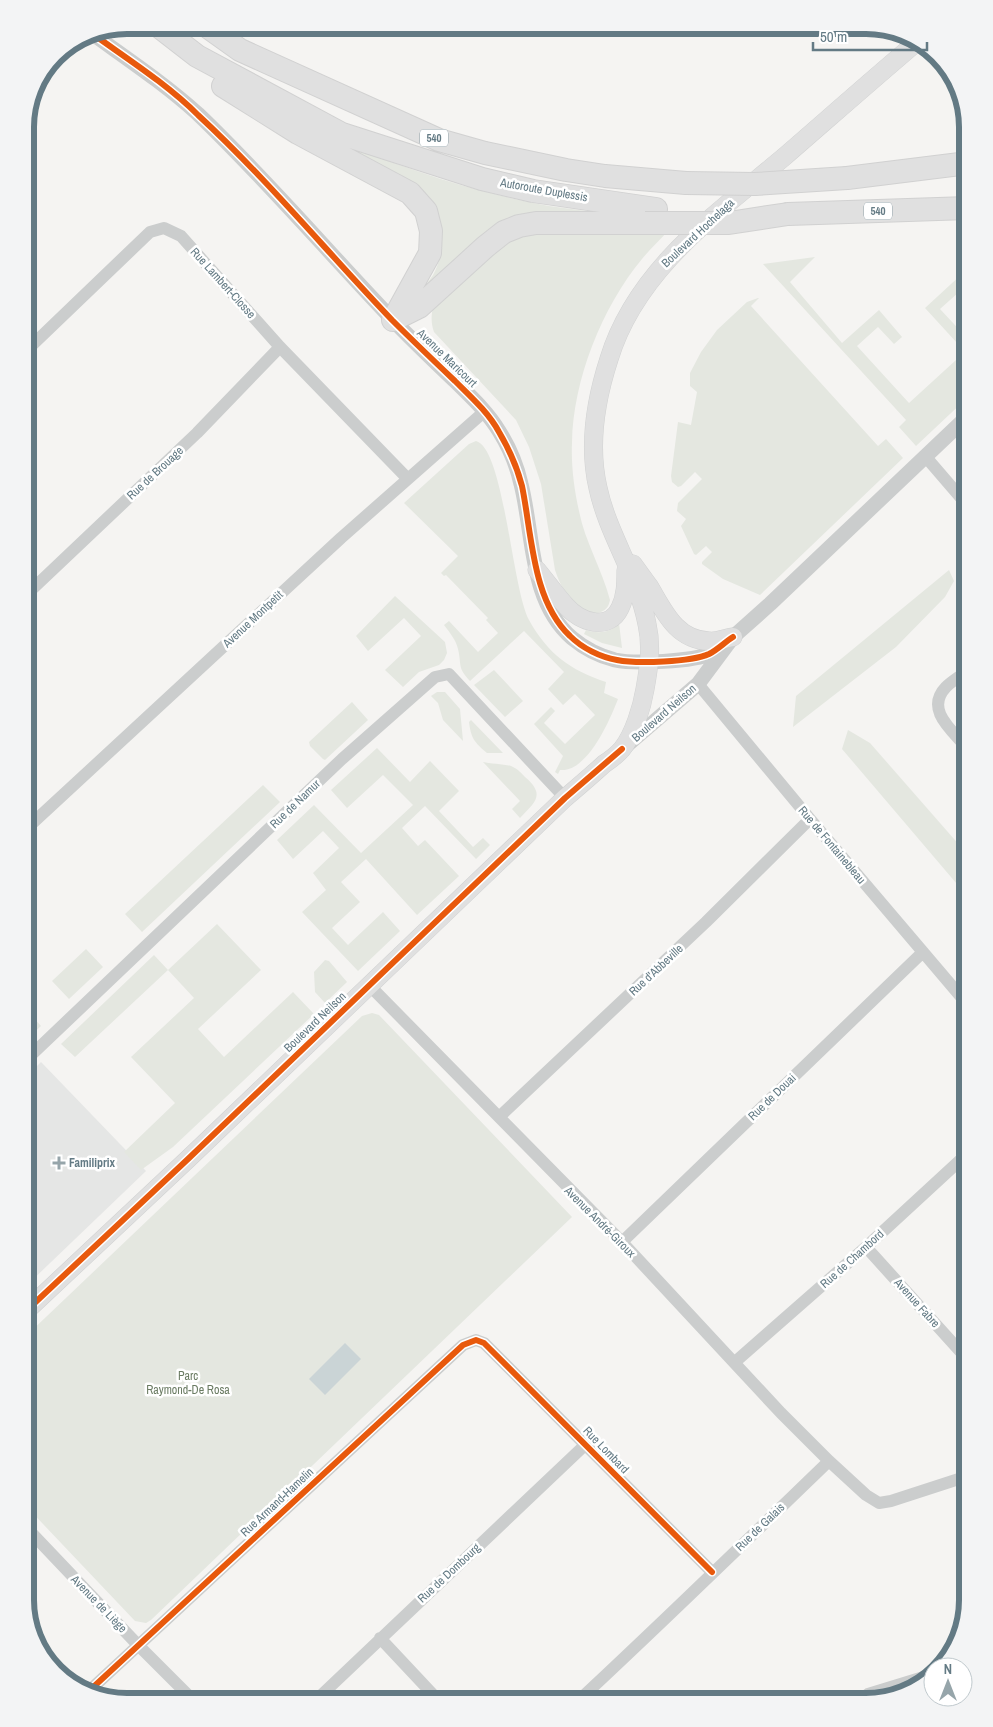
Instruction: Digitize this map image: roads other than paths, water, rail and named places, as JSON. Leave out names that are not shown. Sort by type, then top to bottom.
[{"type":"highway","points":[[151,34],[180,58],[298,133],[410,193],[426,211],[431,231],[430,253],[393,320]]},
{"type":"highway","name":"Autoroute Duplessis","points":[[169,34],[197,56],[342,134],[490,181],[533,191],[651,216],[959,208]]},
{"type":"highway","name":"Autoroute Duplessis","points":[[218,34],[240,50],[439,140],[485,154],[566,170],[605,176],[686,183],[764,183],[846,178],[959,164]]},
{"type":"highway","points":[[393,320],[419,307],[504,232],[536,222],[651,216]]},
{"type":"main road","name":"Boulevard Hochelaga","points":[[622,750],[642,708],[650,661],[649,638],[644,612],[604,509],[594,465],[598,401],[609,358],[625,321],[652,277],[689,239],[912,45]]},
{"type":"main road","points":[[537,570],[567,607],[581,618],[591,622],[608,621],[619,610],[625,589],[626,569],[618,543]]},
{"type":"main road","points":[[618,543],[648,585],[662,610],[680,630],[693,638],[710,642],[732,637]]},
{"type":"main road","name":"Boulevard Neilson","points":[[34,1303],[565,798],[622,750]]},
{"type":"street","name":"Avenue Maricourt","points":[[99,38],[196,112],[393,320],[485,411],[499,431],[515,464],[521,484],[537,570],[544,595],[558,624],[576,642],[601,655],[618,660],[683,660],[710,653],[732,637]]},
{"type":"street","name":"Rue Lambert-Closse","points":[[34,343],[150,232],[164,228],[181,236],[280,346],[408,479]]},
{"type":"street","name":"Rue de Brouage","points":[[34,587],[197,433],[280,346]]},
{"type":"street","name":"Avenue Montpetit","points":[[34,822],[334,544],[485,411]]},
{"type":"street","name":"Boulevard Neilson","points":[[622,750],[698,684],[732,637],[770,604],[959,424]]},
{"type":"street","points":[[925,456],[959,496]]},
{"type":"street","name":"Rue de Namur","points":[[34,1052],[342,759],[435,677],[449,674],[565,798]]},
{"type":"street","points":[[959,677],[946,688],[938,701],[938,714],[959,738]]},
{"type":"street","name":"Rue de Fontainebleau","points":[[698,684],[959,994]]},
{"type":"street","name":"Rue d'Abbeville","points":[[499,1117],[706,922],[810,819]]},
{"type":"street","name":"Rue de Douai","points":[[622,1242],[923,952]]},
{"type":"street","name":"Avenue André-Giroux","points":[[369,985],[622,1242],[828,1461]]},
{"type":"street","name":"Rue de Chambord","points":[[735,1362],[866,1247],[959,1161]]},
{"type":"street","name":"Avenue Fabre","points":[[866,1247],[959,1350]]},
{"type":"street","name":"Rue Armand-Hamelin","points":[[93,1687],[463,1345],[476,1340],[484,1343]]},
{"type":"street","name":"Rue Lombard","points":[[484,1343],[712,1572]]},
{"type":"street","name":"Rue de Dombourg","points":[[323,1693],[585,1445]]},
{"type":"street","points":[[828,1461],[866,1495],[879,1503],[891,1502],[959,1479]]},
{"type":"street","name":"Rue de Galais","points":[[587,1693],[672,1614],[712,1572],[828,1461]]},
{"type":"street","name":"Avenue de Liège","points":[[34,1535],[186,1693]]},
{"type":"street","points":[[380,1638],[432,1693]]},
{"type":"street","points":[[873,1693],[916,1679]]},
{"type":"place","name":"Familiprix","points":[[59,1163]]},
{"type":"park label","name":"Parc Raymond-De Rosa","points":[[188,1383]]}]
